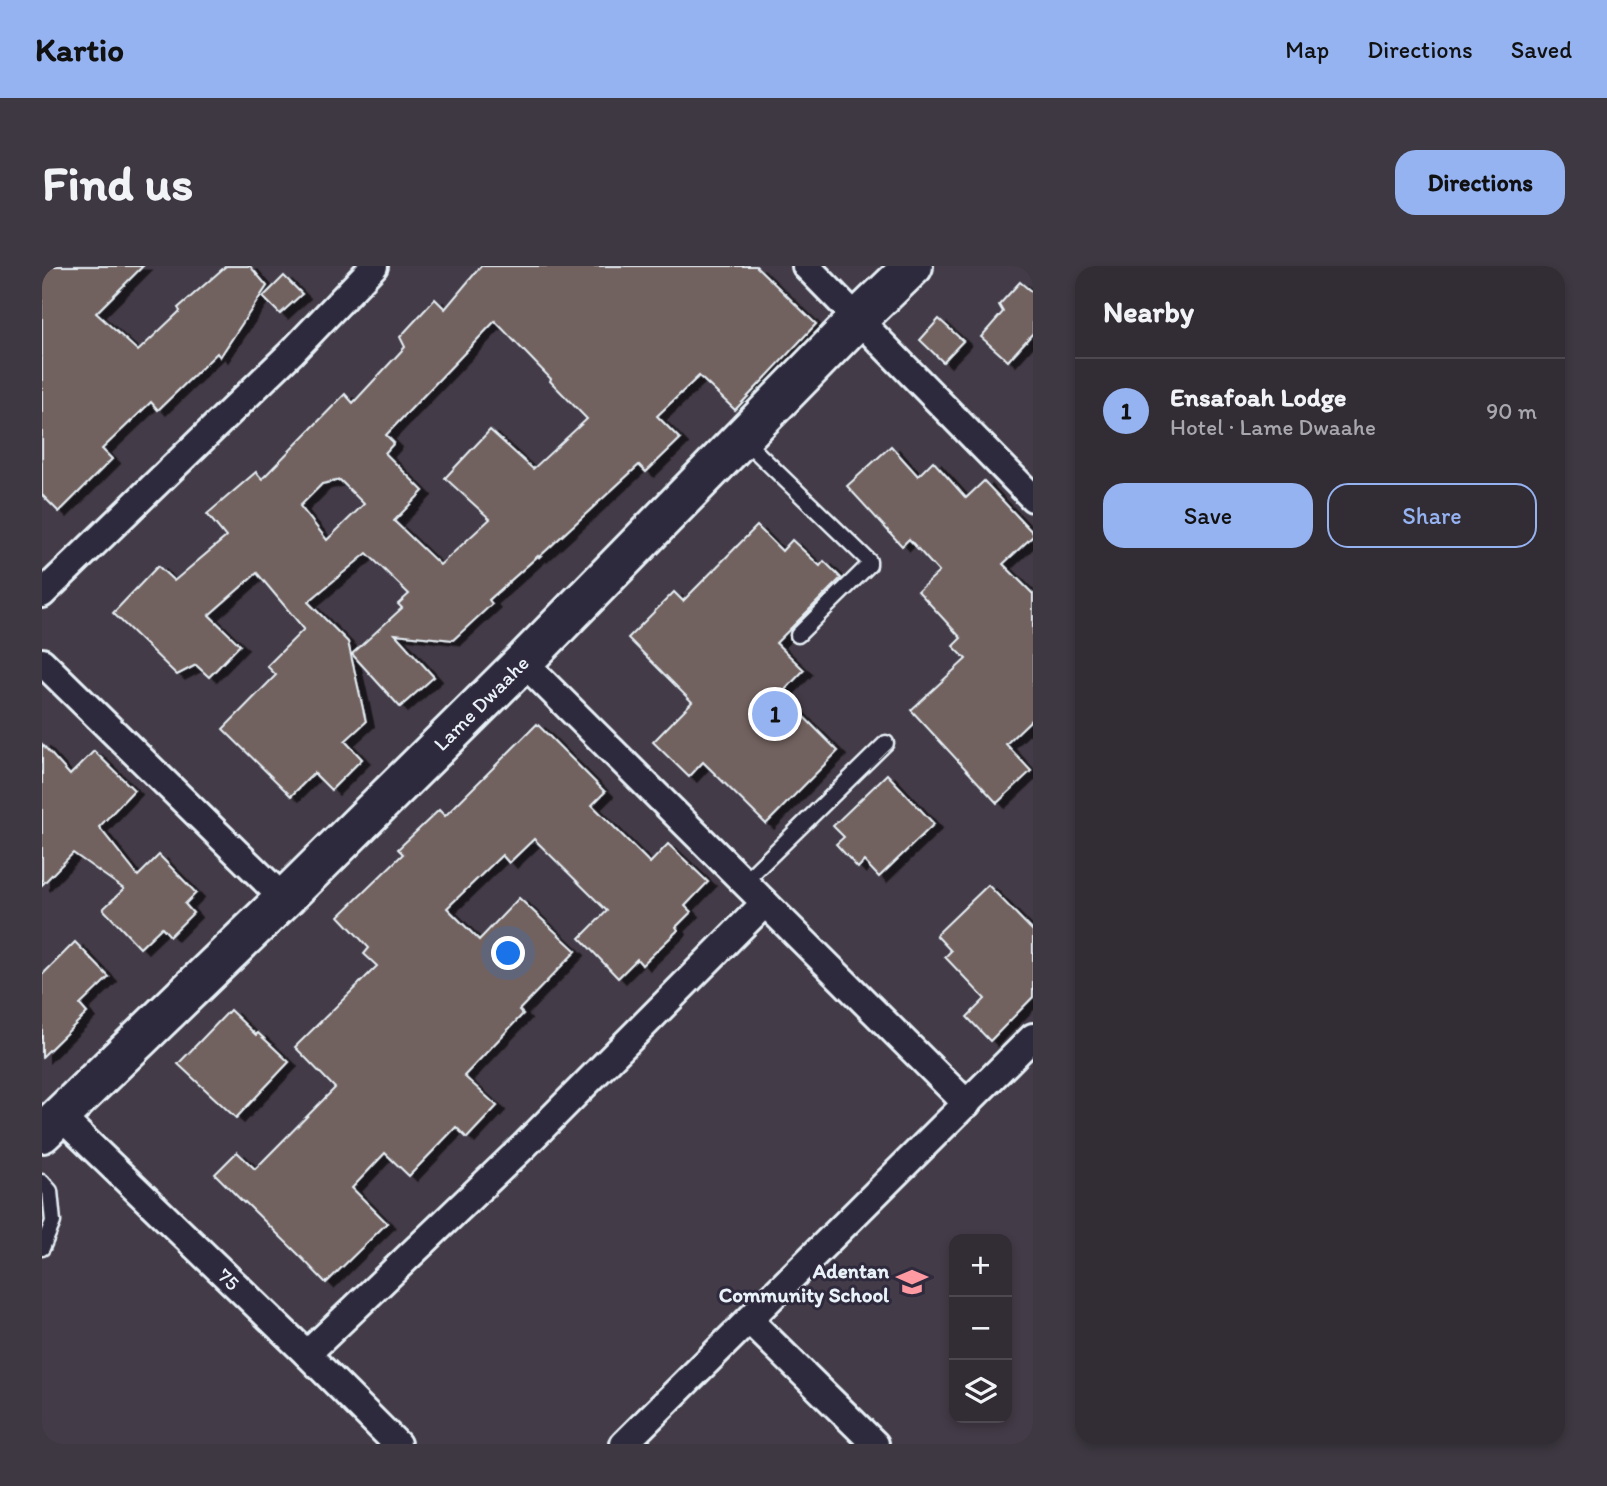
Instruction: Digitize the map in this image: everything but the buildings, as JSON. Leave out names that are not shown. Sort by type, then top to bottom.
[{"type":"street","points":[[47,580],[291,352],[374,266]]},
{"type":"street","points":[[806,266],[1033,498]]},
{"type":"street","name":"Lame Dwaahe","points":[[51,1124],[284,899],[523,662],[913,266]]},
{"type":"street","points":[[42,662],[284,899]]},
{"type":"street","points":[[523,662],[967,1104]]},
{"type":"street","points":[[307,1354],[524,1146],[765,903]]},
{"type":"street","points":[[624,1444],[1033,1037]]},
{"type":"street","name":"75","points":[[51,1124],[307,1354],[397,1444]]},
{"type":"street","points":[[749,1320],[875,1444]]},
{"type":"lane","points":[[742,438],[869,561],[869,565],[798,635]]},
{"type":"lane","points":[[744,882],[886,743]]},
{"type":"lane","points":[[42,1182],[50,1191],[53,1222],[42,1248]]},
{"type":"place","name":"Ensafoah Lodge","points":[[775,714]]},
{"type":"place","name":"Adentan Community School","points":[[912,1282]]}]
